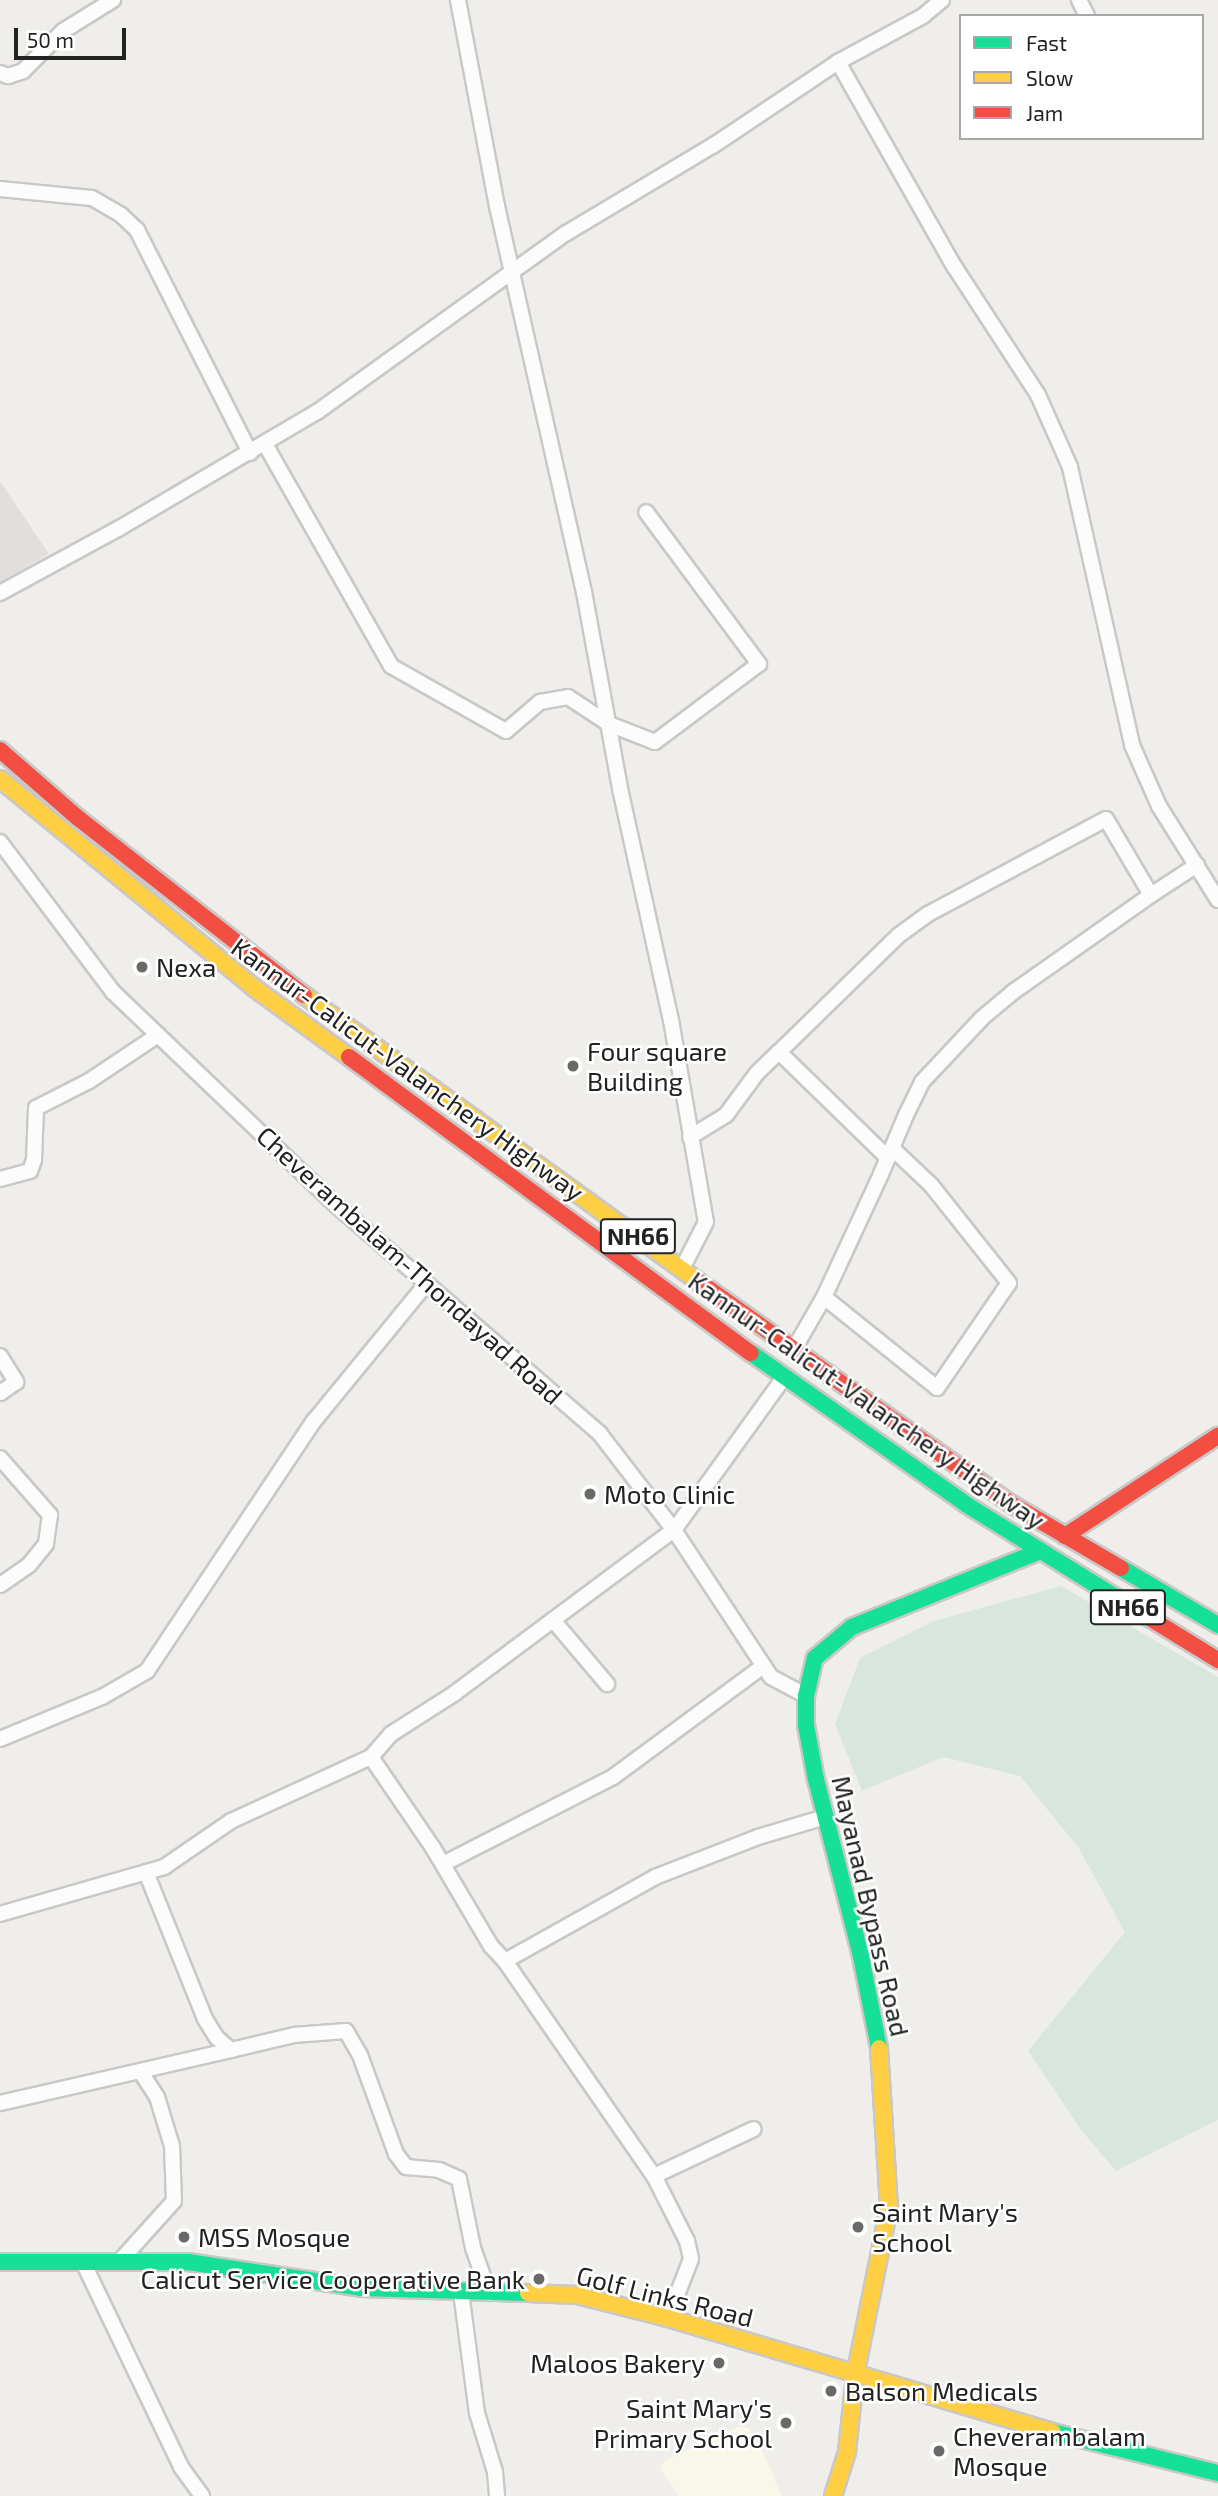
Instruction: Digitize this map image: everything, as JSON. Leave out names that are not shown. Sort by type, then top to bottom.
[{"type":"main road","name":"Kannur-Calicut-Valanchery Highway","points":[[0,750],[78,817],[269,969],[793,1349],[1013,1505],[1218,1625]]},
{"type":"main road","name":"Kannur-Calicut-Valanchery Highway","points":[[0,779],[253,987],[785,1376],[967,1505],[1218,1660]]},
{"type":"main road","points":[[1065,1536],[1218,1436]]},
{"type":"main road","name":"Mayanad Bypass Road","points":[[833,2496],[848,2452],[855,2376],[889,2207],[879,2050],[861,1956],[825,1817],[806,1725],[806,1696],[815,1658],[852,1627],[1040,1551]]},
{"type":"main road","name":"Golf Links Road","points":[[0,2262],[188,2262],[361,2288],[576,2295],[668,2318],[1005,2420],[1218,2473]]},
{"type":"street","points":[[0,73],[8,76],[23,71],[63,32],[113,0]]},
{"type":"street","points":[[458,0],[513,270],[584,592],[621,793],[669,1006],[706,1222],[682,1269]]},
{"type":"street","points":[[0,593],[265,444],[351,389],[565,234],[714,145],[838,62],[899,31],[942,0]]},
{"type":"street","points":[[838,62],[884,138],[942,245],[1038,395],[1070,467],[1132,745],[1159,806],[1218,900]]},
{"type":"street","points":[[0,190],[92,198],[121,215],[137,230],[250,453]]},
{"type":"street","points":[[265,444],[391,666],[506,731],[540,702],[568,697],[609,724],[655,742],[759,663],[646,512]]},
{"type":"street","points":[[690,1137],[726,1115],[757,1073],[899,936],[928,914],[1106,819],[1151,895]]},
{"type":"street","name":"Cheverambalam-Thondayad Road","points":[[1,844],[113,992],[336,1205],[600,1434],[674,1530],[771,1678],[806,1696]]},
{"type":"street","points":[[793,1349],[824,1297],[922,1082],[982,1018],[1027,980],[1197,865]]},
{"type":"street","points":[[0,1179],[30,1171],[34,1160],[36,1108],[89,1081],[158,1035]]},
{"type":"street","points":[[779,1052],[890,1153],[931,1185],[1010,1283],[937,1388],[824,1297]]},
{"type":"street","points":[[0,1739],[102,1697],[147,1671],[314,1421],[426,1284]]},
{"type":"street","points":[[0,1356],[16,1382],[0,1393]]},
{"type":"street","points":[[0,1914],[164,1867],[231,1821],[371,1757],[391,1734],[454,1693],[674,1530],[785,1376]]},
{"type":"street","points":[[0,1458],[32,1498],[50,1515],[46,1544],[29,1565],[0,1585]]},
{"type":"street","points":[[553,1620],[607,1684]]},
{"type":"street","points":[[443,1864],[613,1777],[763,1666]]},
{"type":"street","points":[[371,1757],[443,1864],[491,1946],[505,1961],[654,2176],[687,2241],[691,2259],[668,2318]]},
{"type":"street","points":[[505,1961],[655,1877],[758,1837],[825,1817]]},
{"type":"street","points":[[146,1872],[205,2019],[217,2038],[231,2050]]},
{"type":"street","points":[[0,2103],[294,2035],[345,2031],[360,2055],[384,2113],[386,2131],[406,2167],[439,2170],[459,2179],[473,2248],[489,2292]]},
{"type":"street","points":[[120,2262],[174,2202],[172,2146],[157,2097],[140,2071]]},
{"type":"street","points":[[654,2176],[754,2129]]},
{"type":"street","points":[[83,2262],[181,2468],[196,2494]]},
{"type":"street","points":[[461,2292],[477,2413],[495,2472],[497,2496]]},
{"type":"shaded area","points":[[0,481],[49,554],[0,582]]},
{"type":"shaded area","points":[[1061,1586],[1218,1677],[1218,2120],[1116,2171],[1081,2130],[1028,2051],[1125,1932],[1078,1847],[1020,1776],[943,1757],[862,1791],[835,1724],[860,1658],[934,1621]]},
{"type":"shaded area","points":[[740,2426],[749,2428],[782,2496],[679,2496],[660,2469],[664,2461]]},
{"type":"traffic: fast","points":[[751,1353],[967,1505],[1122,1601]]},
{"type":"traffic: fast","points":[[879,2048],[861,1956],[816,1780],[806,1725],[806,1696],[815,1658],[852,1627],[1040,1551]]},
{"type":"traffic: fast","points":[[1121,1568],[1218,1625]]},
{"type":"traffic: fast","points":[[0,2262],[188,2262],[361,2288],[528,2293]]},
{"type":"traffic: fast","points":[[1052,2432],[1218,2473]]},
{"type":"traffic: slow","points":[[0,779],[253,987],[349,1057]]},
{"type":"traffic: slow","points":[[304,995],[699,1282]]},
{"type":"traffic: slow","points":[[833,2496],[847,2452],[855,2376],[889,2207],[879,2048]]},
{"type":"traffic: slow","points":[[528,2293],[577,2295],[668,2318],[1052,2432]]},
{"type":"traffic: jam","points":[[0,750],[78,818],[304,995]]},
{"type":"traffic: jam","points":[[349,1057],[751,1353]]},
{"type":"traffic: jam","points":[[699,1282],[1013,1505],[1121,1568]]},
{"type":"traffic: jam","points":[[1065,1536],[1218,1436]]},
{"type":"traffic: jam","points":[[1122,1601],[1218,1660]]},
{"type":"place","name":"Nexa","points":[[142,967]]},
{"type":"place","name":"Four square Building","points":[[573,1066]]},
{"type":"place","name":"Moto Clinic","points":[[590,1494]]},
{"type":"place","name":"Saint Mary's School","points":[[858,2227]]},
{"type":"place","name":"MSS Mosque","points":[[184,2237]]},
{"type":"place","name":"Calicut Service Cooperative Bank","points":[[539,2279]]},
{"type":"place","name":"Maloos Bakery","points":[[719,2363]]},
{"type":"place","name":"Balson Medicals","points":[[831,2391]]},
{"type":"place","name":"Saint Mary's Primary School","points":[[786,2423]]},
{"type":"place","name":"Cheverambalam Mosque","points":[[939,2451]]}]
